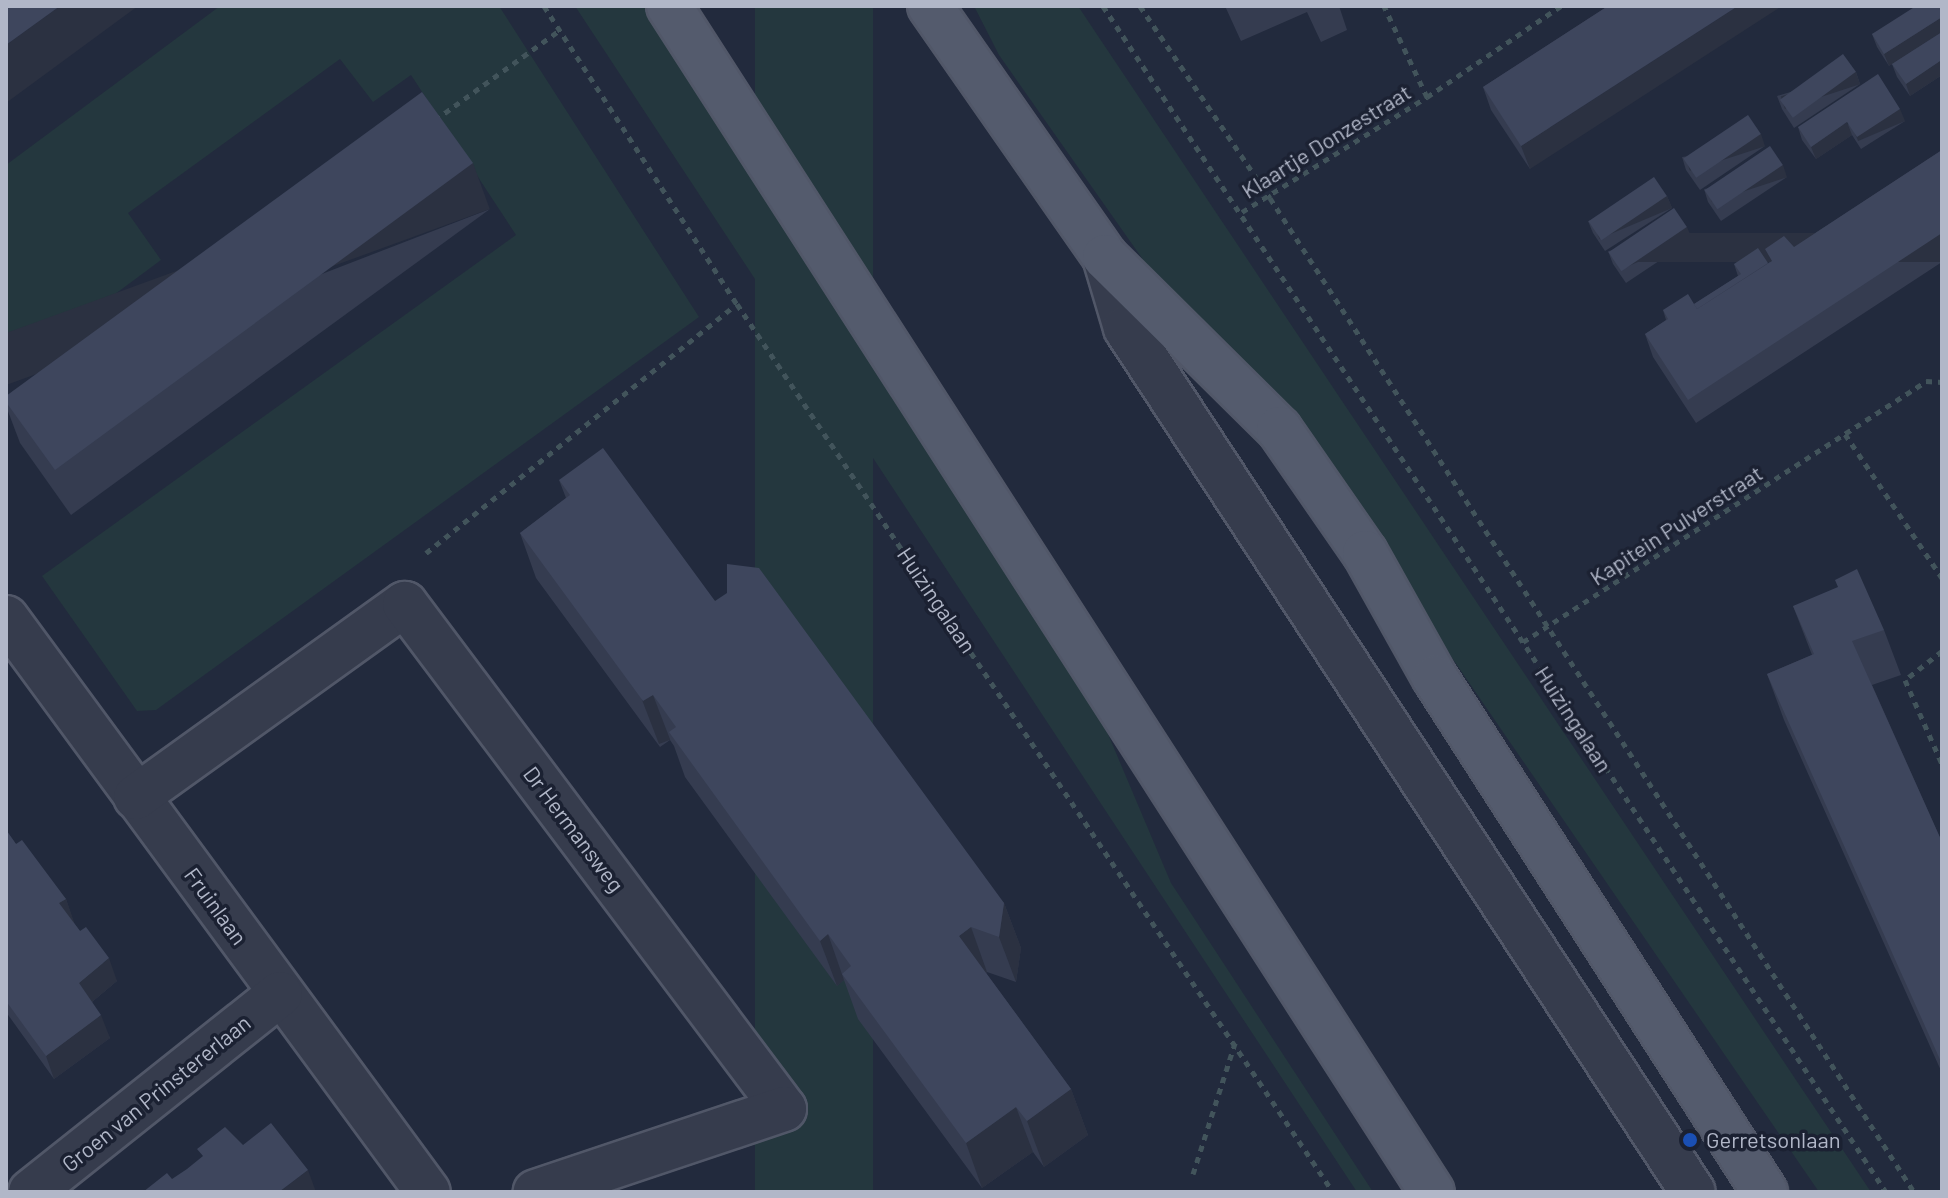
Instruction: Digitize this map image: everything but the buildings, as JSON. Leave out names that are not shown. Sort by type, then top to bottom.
[{"type":"main road","points":[[669,6],[1432,1192]]},
{"type":"main road","points":[[930,6],[1105,257],[1279,429],[1365,553],[1435,678],[1765,1192]]},
{"type":"street","points":[[1105,257],[1126,328],[1693,1192]]},
{"type":"street","points":[[136,797],[405,604]]},
{"type":"street","name":"Dr Hermansweg","points":[[405,604],[784,1109],[536,1192]]},
{"type":"street","name":"Fruinlaan","points":[[6,618],[428,1192]]},
{"type":"street","name":"Groen van Prinstererlaan","points":[[31,1192],[280,994]]},
{"type":"path","name":"Huizingalaan","points":[[544,6],[737,304],[1236,1042],[1333,1192]]},
{"type":"path","name":"Huizingalaan","points":[[1103,6],[1242,212],[1886,1192]]},
{"type":"path","points":[[1140,6],[1270,198],[1914,1192]]},
{"type":"path","name":"Klaartje Donzestraat","points":[[1384,6],[1427,97]]},
{"type":"path","name":"Klaartje Donzestraat","points":[[1242,212],[1270,198],[1427,97],[1561,6]]},
{"type":"path","points":[[428,125],[560,30]]},
{"type":"path","points":[[405,604],[427,551],[737,304]]},
{"type":"path","name":"Kapitein Pulverstraat","points":[[1523,642],[1926,381],[1942,382]]},
{"type":"path","points":[[1845,434],[1942,578]]},
{"type":"path","points":[[1942,651],[1905,680],[1942,764]]},
{"type":"path","points":[[1193,1174],[1236,1042]]},
{"type":"shaded area","points":[[220,6],[499,6],[699,317],[156,710],[137,711],[42,576],[516,235],[411,75],[373,102],[340,59],[128,213],[161,260],[6,375],[6,165]]},
{"type":"shaded area","points":[[575,6],[648,6],[1078,663],[1171,883],[1373,1192],[1357,1192]]},
{"type":"shaded area","points":[[755,6],[873,6],[873,1192],[755,1192]]},
{"type":"shaded area","points":[[974,6],[1078,6],[1871,1192],[1819,1192],[1290,422],[1144,261],[999,55]]},
{"type":"place","name":"Gerretsonlaan","points":[[1690,1140]]}]
